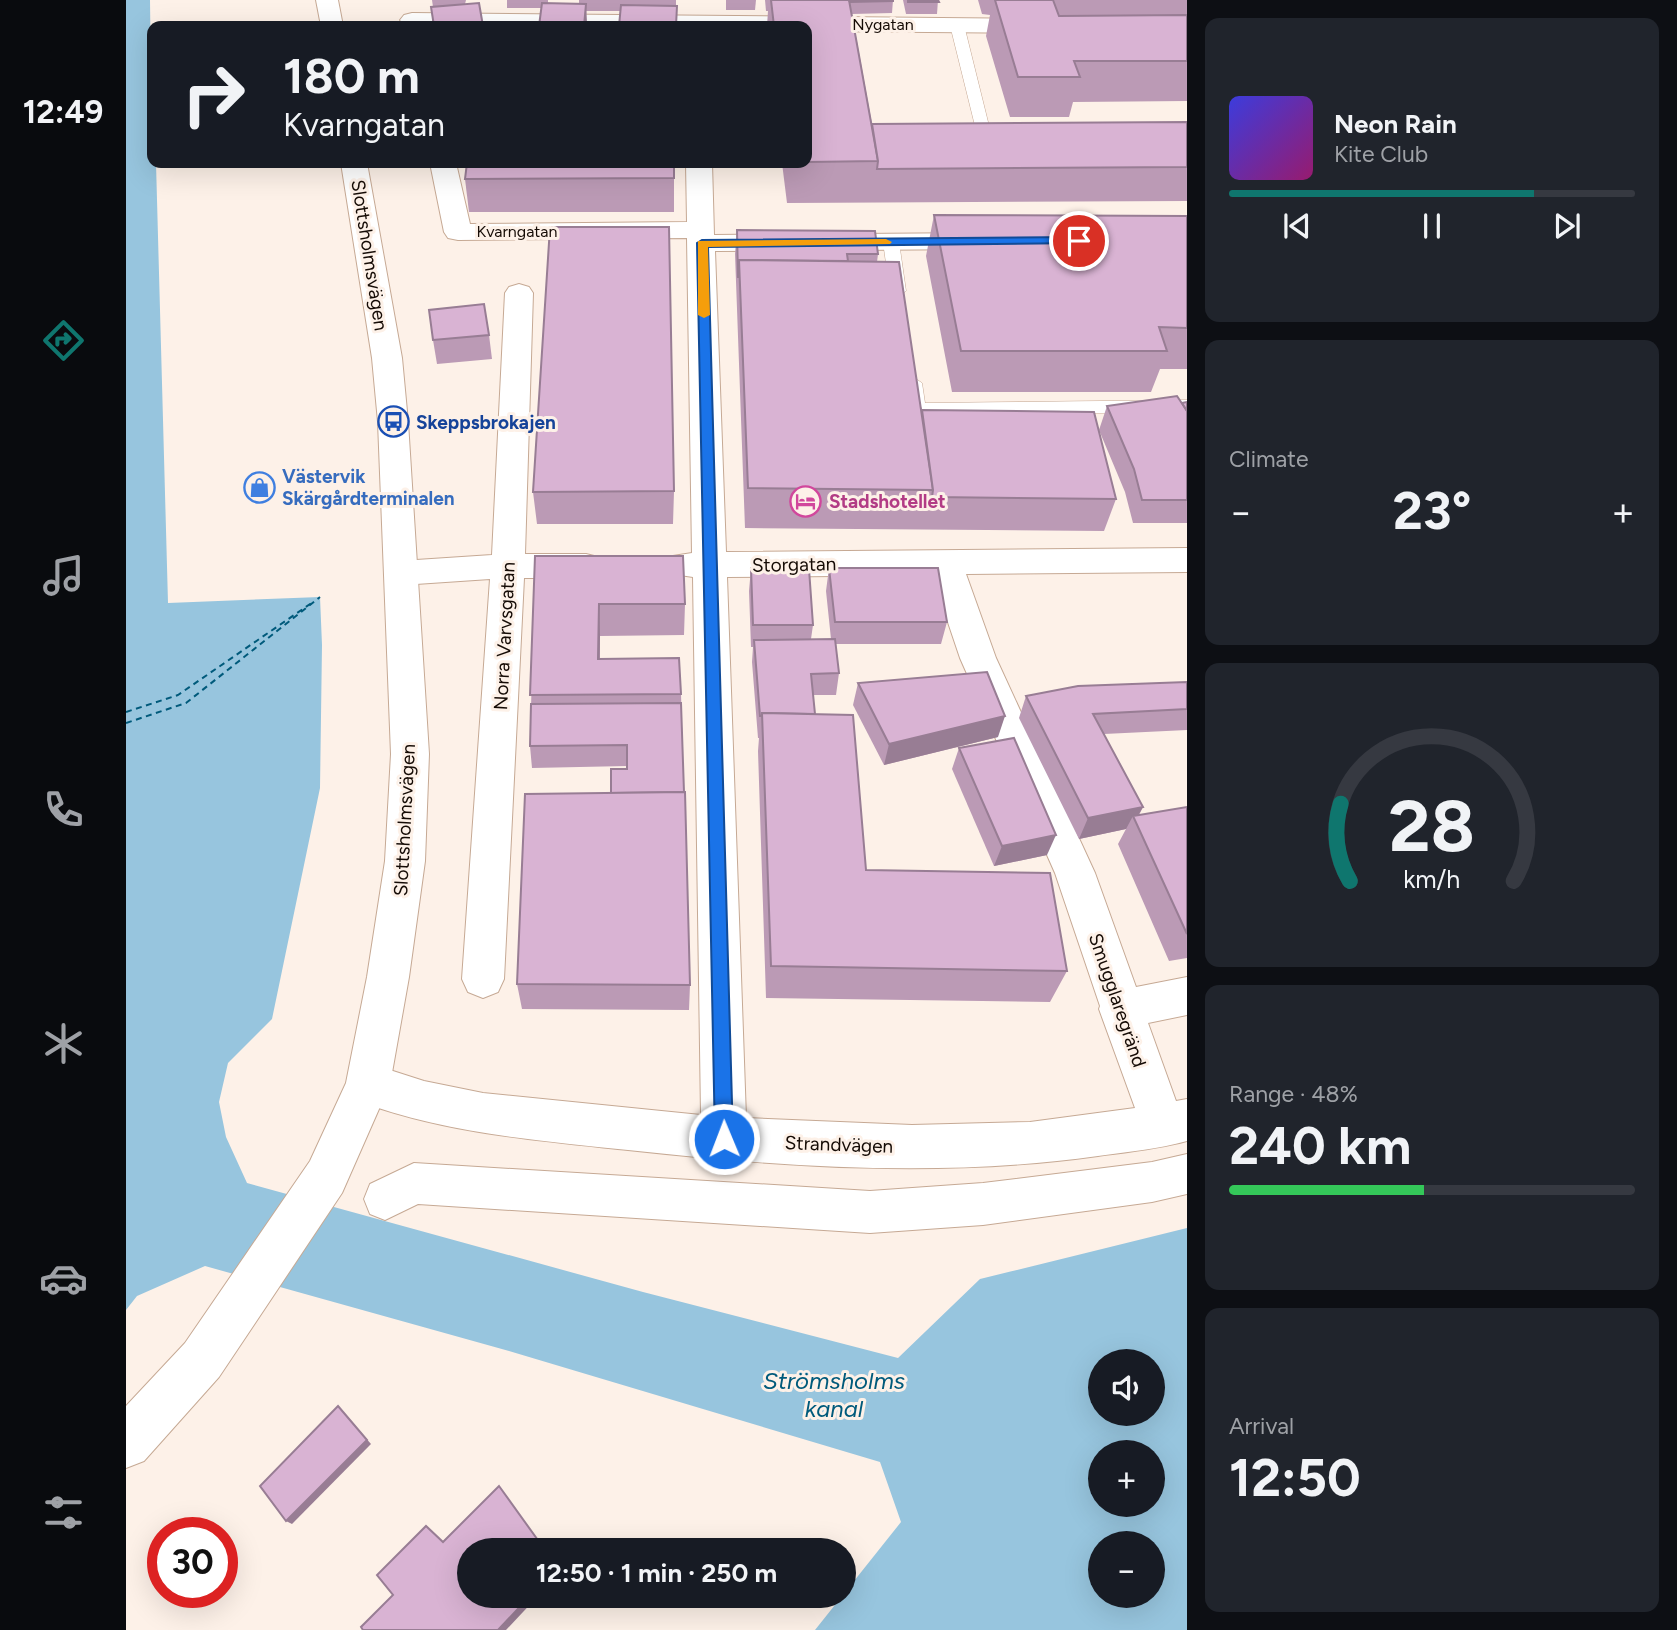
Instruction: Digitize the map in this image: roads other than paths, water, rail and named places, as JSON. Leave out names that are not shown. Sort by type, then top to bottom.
[{"type":"street","points":[[327,0],[331,21]]},
{"type":"street","points":[[960,0],[961,25]]},
{"type":"street","name":"Nygatan","points":[[413,15],[693,16],[1062,26]]},
{"type":"street","name":"Slottsholmsvägen","points":[[126,1443],[202,1360],[319,1189],[368,1084],[405,861],[410,754],[397,475],[387,358],[355,168]]},
{"type":"street","name":"Kvarngatan","points":[[444,168],[458,232],[891,242],[1012,241]]},
{"type":"street","points":[[699,168],[724,1139]]},
{"type":"street","name":"Norra Varvsgatan","points":[[484,979],[508,566],[519,293]]},
{"type":"street","name":"Storgatan","points":[[656,565],[1187,560]]},
{"type":"street","name":"Smugglaregränd","points":[[944,561],[978,658],[1075,873],[1120,1009],[1175,1123]]},
{"type":"street","points":[[401,573],[508,566],[615,566]]},
{"type":"street","points":[[1120,1009],[1187,996]]},
{"type":"street","name":"Strandvägen","points":[[368,1084],[424,1102],[483,1114],[724,1139],[912,1147],[1030,1144],[1175,1123]]},
{"type":"street","points":[[385,1199],[414,1184],[870,1212],[983,1205],[1152,1182],[1187,1174]]},
{"type":"lane","points":[[961,25],[985,138],[1012,138]]},
{"type":"lane","points":[[891,242],[901,306]]},
{"type":"lane","points":[[911,371],[917,409],[1187,406]]},
{"type":"water","name":"Strömsholms kanal","points":[[126,0],[150,0],[150,21],[147,21],[147,168],[156,168],[168,603],[320,597],[320,788],[272,1019],[228,1063],[219,1102],[226,1137],[247,1183],[643,1292],[898,1358],[980,1279],[1187,1228],[1187,1630],[815,1630],[833,1608],[856,1608],[856,1579],[901,1522],[880,1462],[509,1351],[205,1266],[137,1296],[126,1310]]},
{"type":"place","name":"Skeppsbrokajen","points":[[393,422]]},
{"type":"place","name":"Västervik Skärgårdterminalen","points":[[259,487]]},
{"type":"place","name":"Stadshotellet","points":[[806,501]]}]
